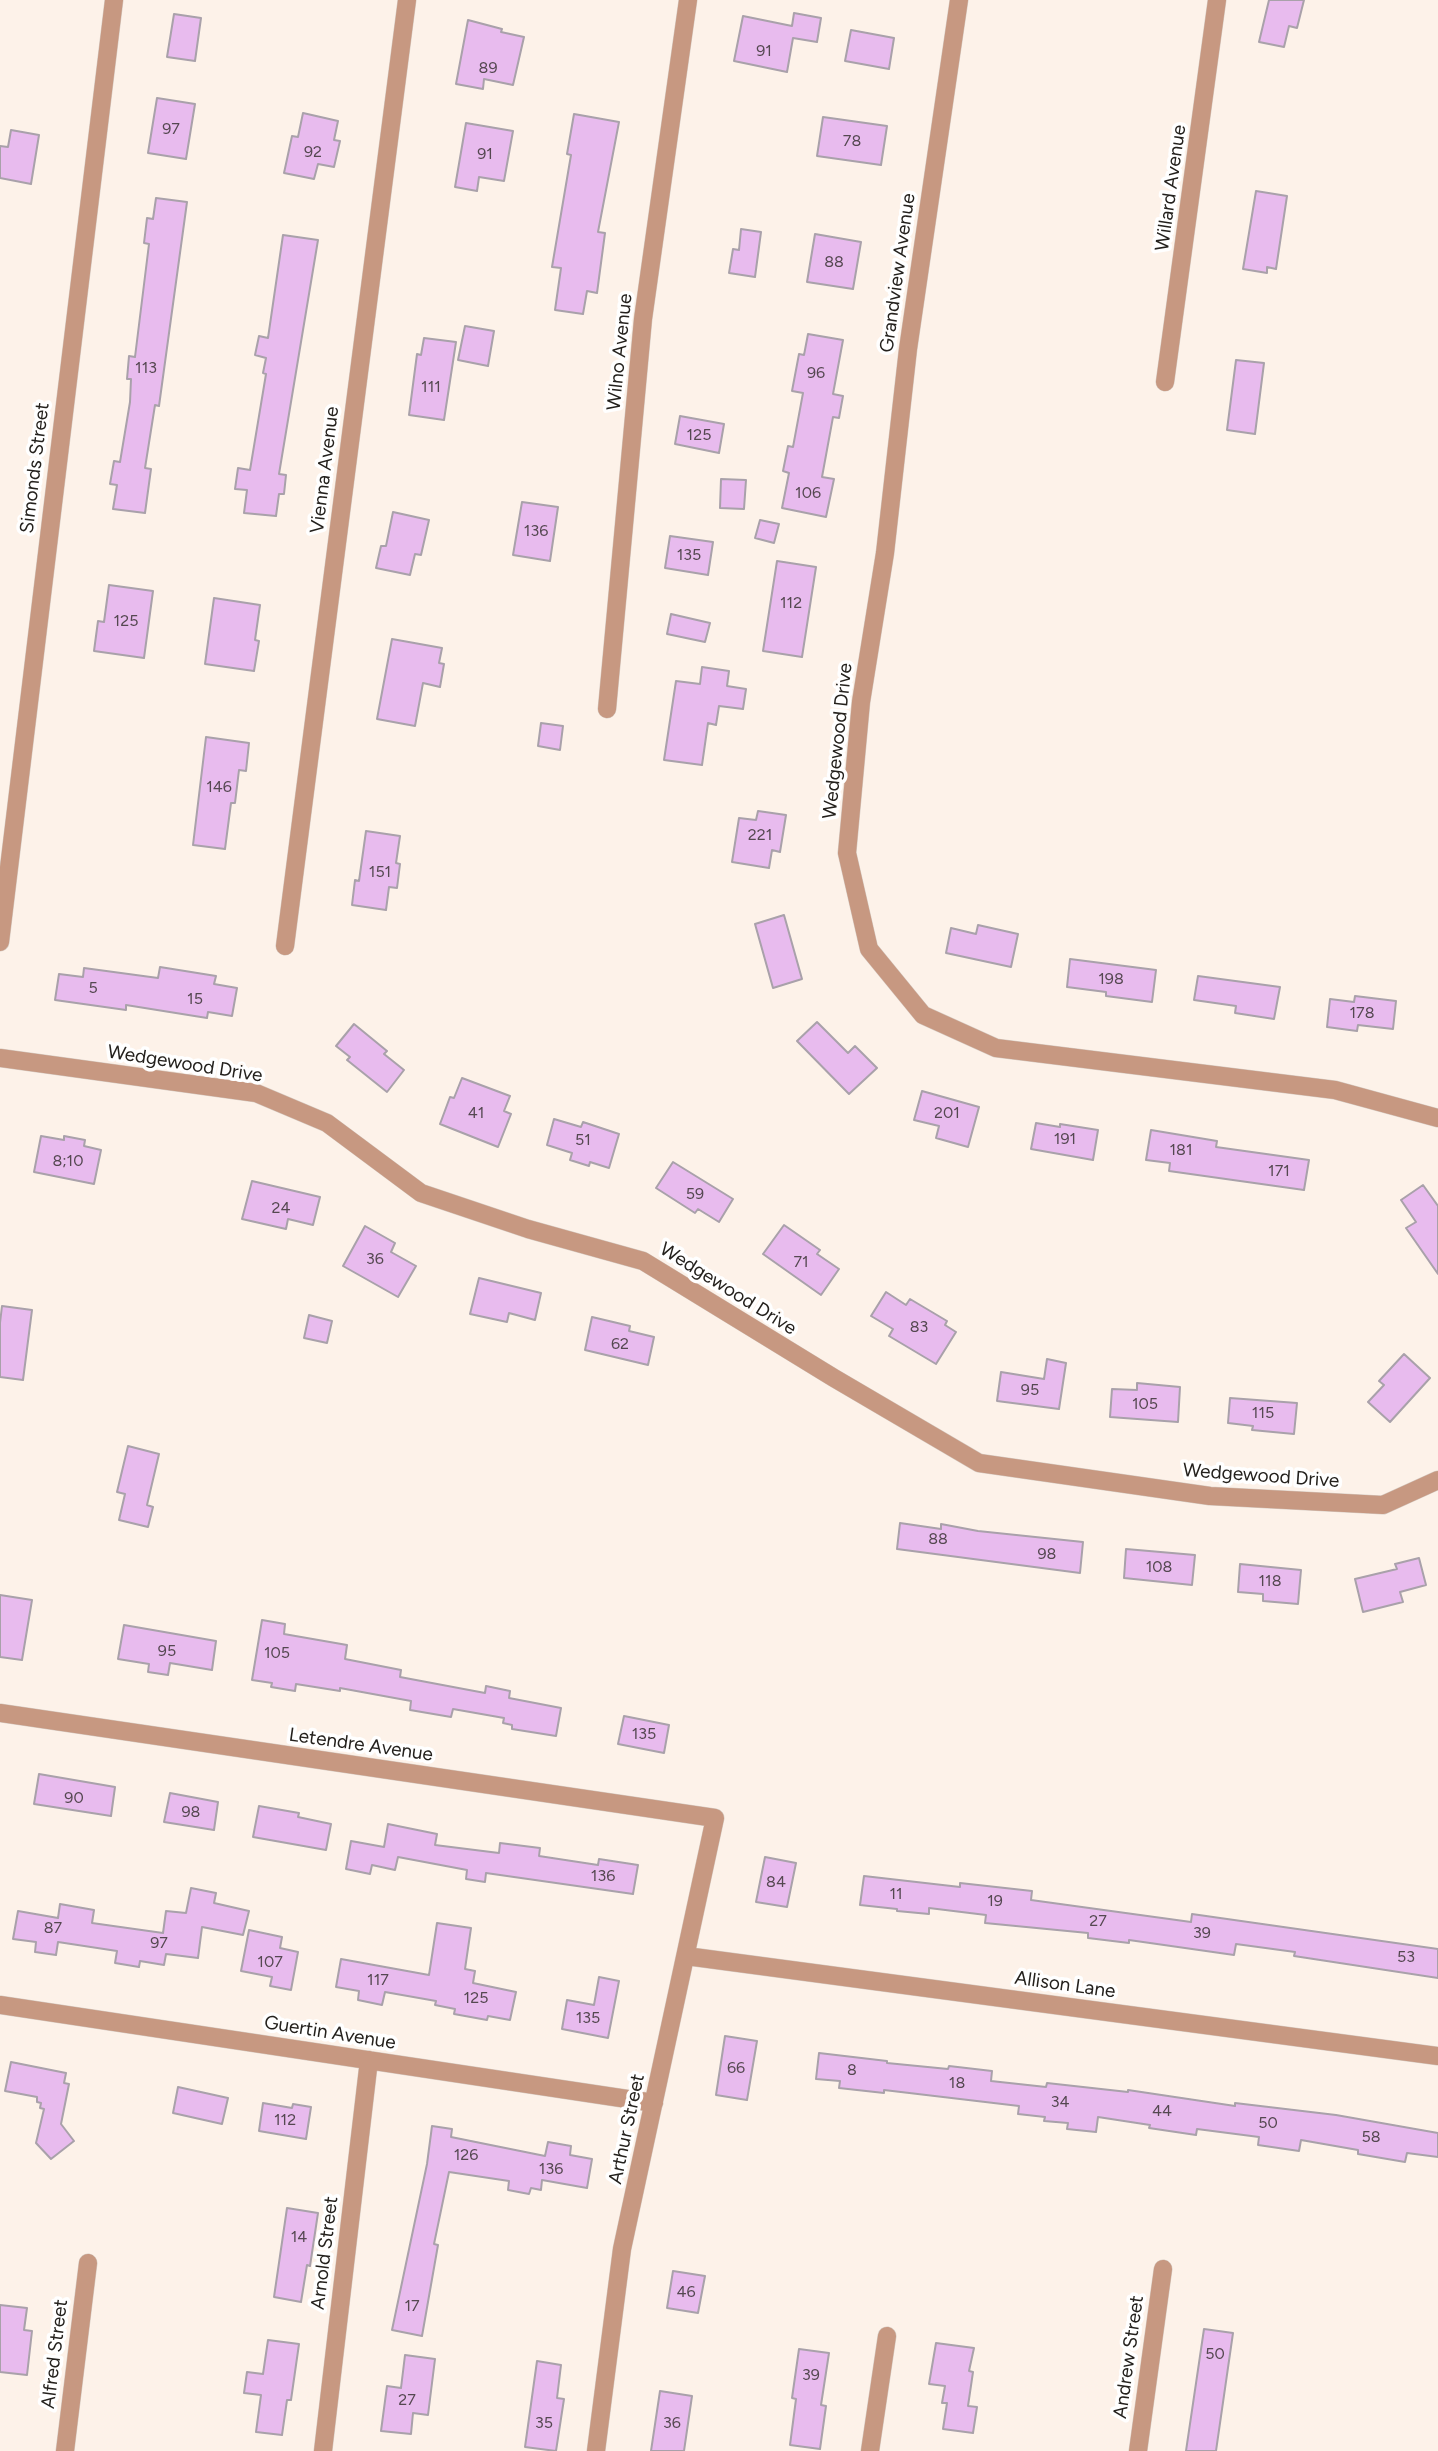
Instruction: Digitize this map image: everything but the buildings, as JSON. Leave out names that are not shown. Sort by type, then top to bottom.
[{"type":"street","name":"Simonds Street","points":[[0,942],[114,0]]},
{"type":"street","name":"Vienna Avenue","points":[[285,946],[407,0]]},
{"type":"street","name":"Wilno Avenue","points":[[607,709],[643,319],[688,0]]},
{"type":"street","name":"Grandview Avenue","points":[[885,552],[908,349],[959,0]]},
{"type":"street","name":"Willard Avenue","points":[[1165,382],[1217,0]]},
{"type":"street","name":"Wedgewood Drive","points":[[885,552],[861,702],[847,853],[869,948],[923,1015],[996,1048],[1335,1090],[1438,1118]]},
{"type":"street","name":"Wedgewood Drive","points":[[0,1058],[256,1093],[327,1122],[421,1193],[528,1229],[643,1261],[979,1463],[1210,1496],[1383,1505],[1438,1480]]},
{"type":"street","name":"Letendre Avenue","points":[[0,1713],[715,1818]]},
{"type":"street","name":"Arthur Street","points":[[596,2451],[622,2249],[715,1818]]},
{"type":"street","name":"Allison Lane","points":[[686,1956],[1438,2056]]},
{"type":"street","name":"Guertin Avenue","points":[[0,2005],[654,2103]]},
{"type":"street","name":"Arnold Street","points":[[323,2451],[369,2060]]},
{"type":"street","name":"Alfred Street","points":[[65,2451],[88,2263]]},
{"type":"street","name":"Andrew Street","points":[[1138,2451],[1163,2269]]},
{"type":"street","points":[[870,2451],[887,2336]]}]
